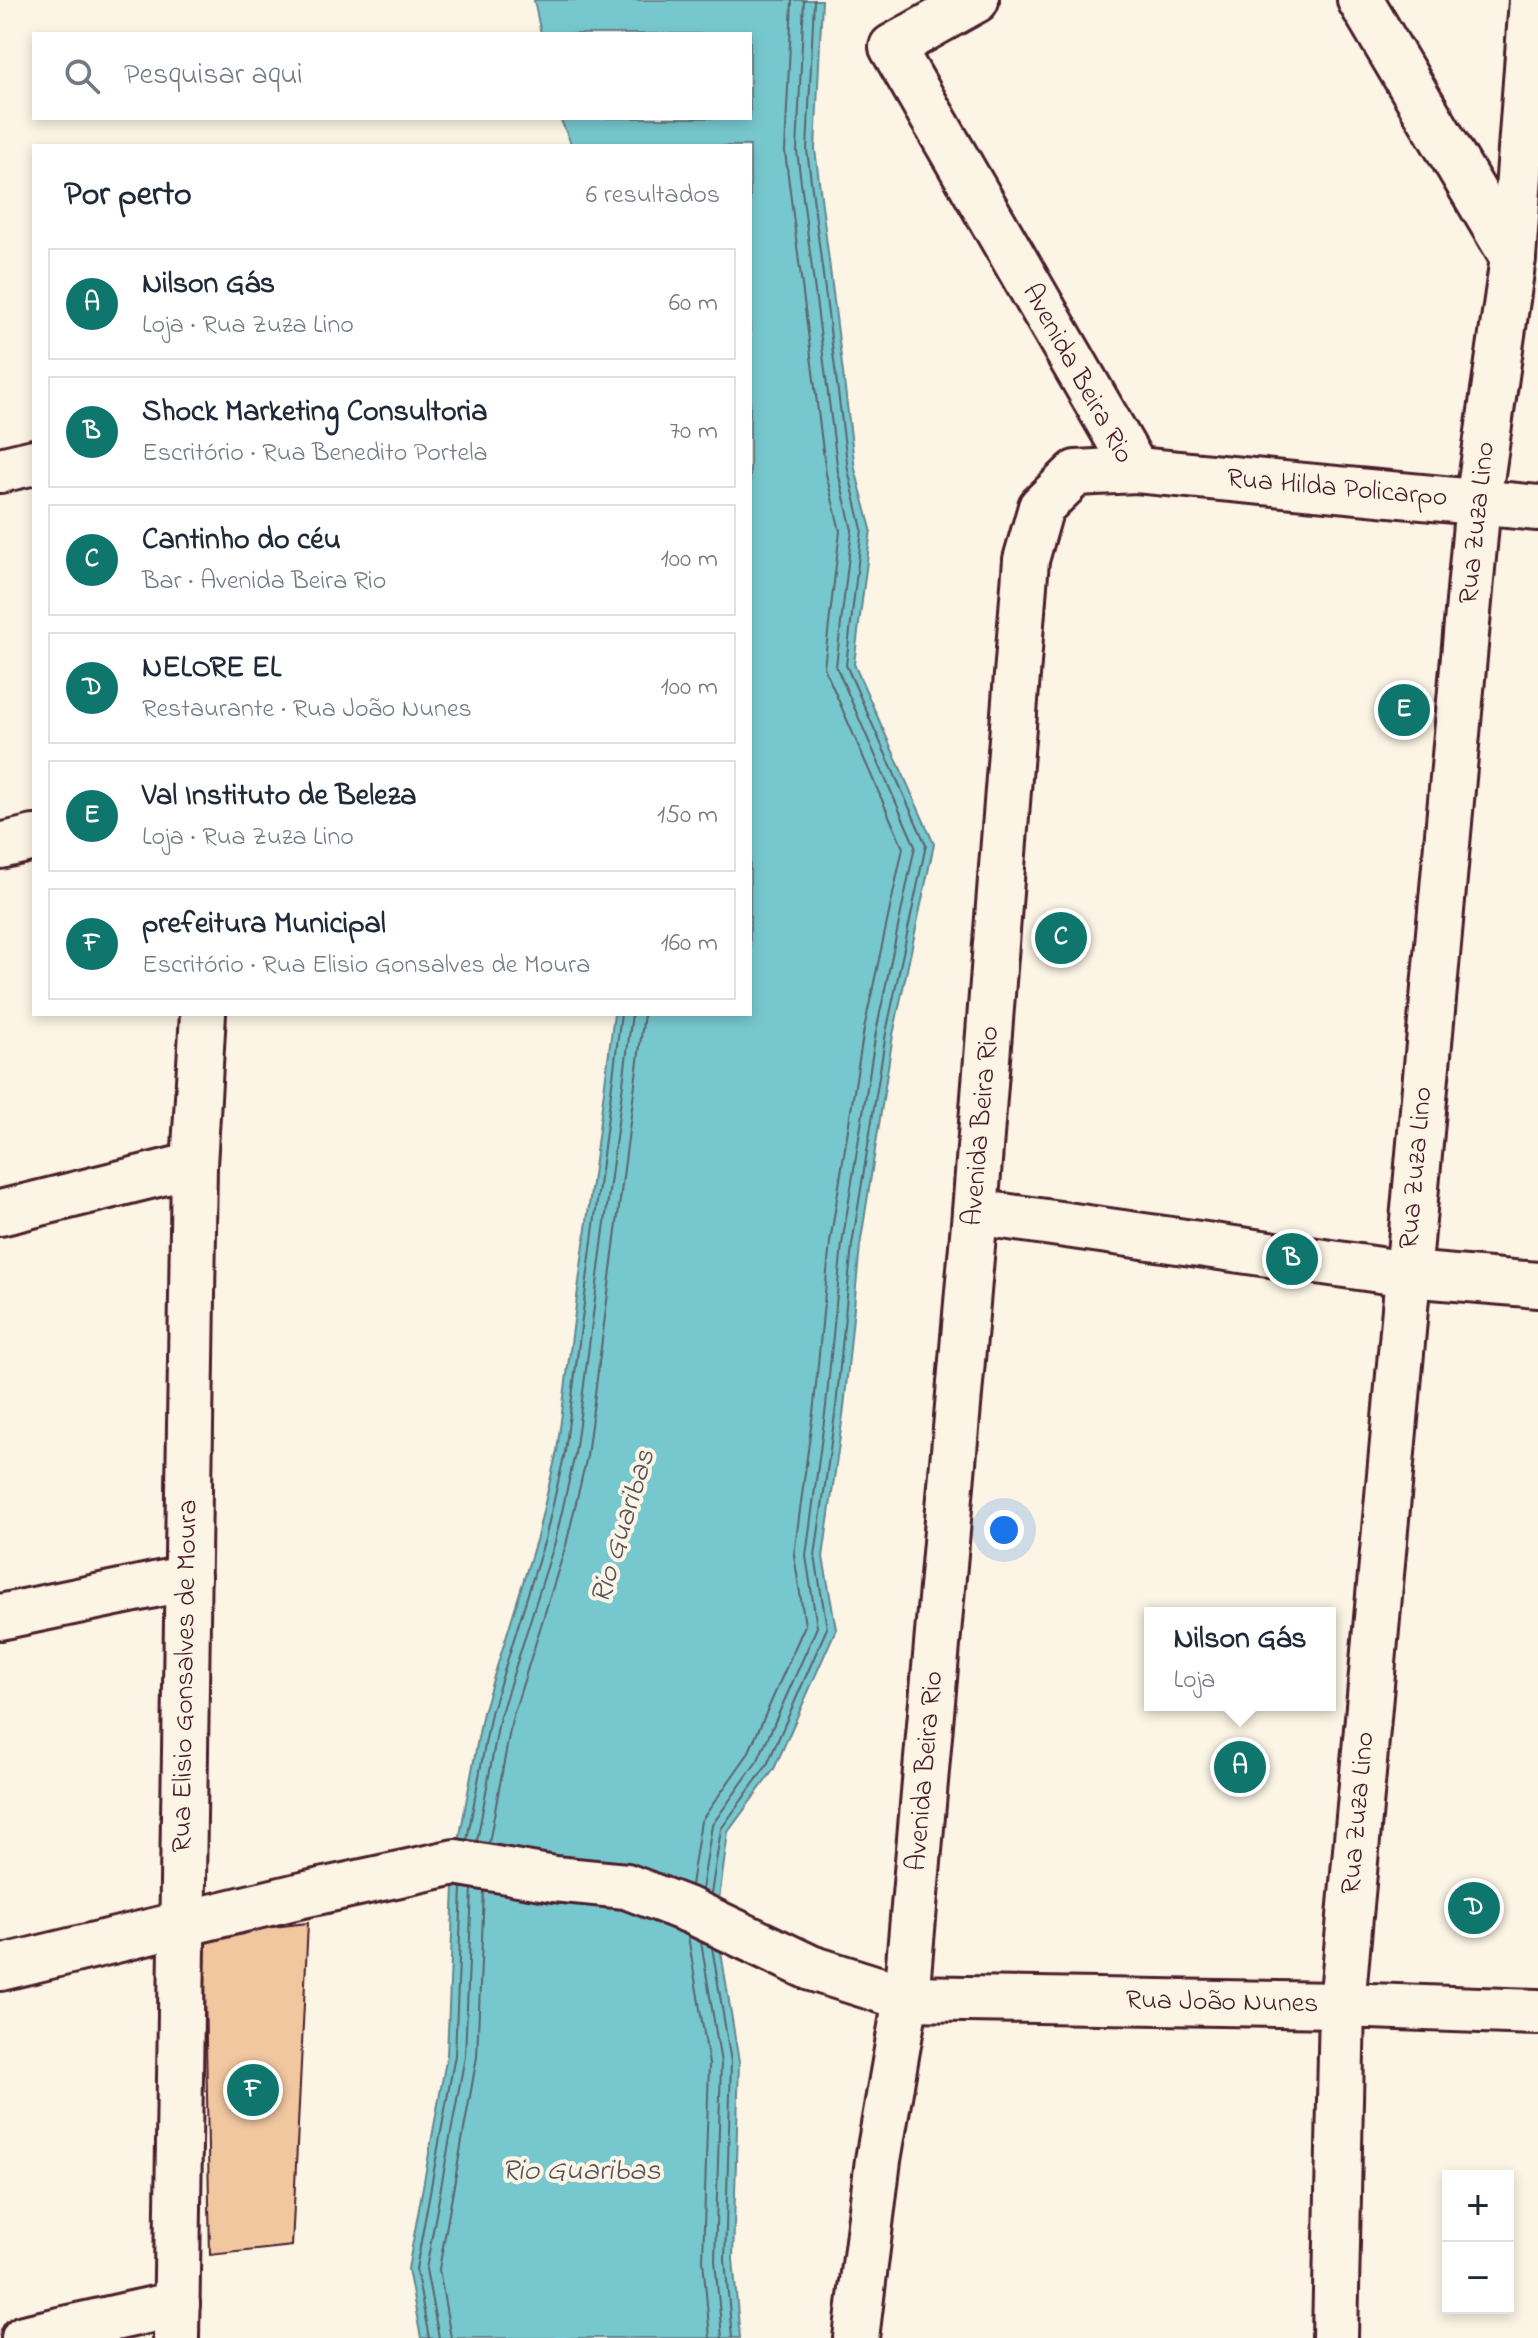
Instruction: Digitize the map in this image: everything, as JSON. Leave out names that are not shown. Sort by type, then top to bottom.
[{"type":"street","name":"Avenida Beira Rio","points":[[856,2338],[878,2160],[906,1998],[975,1212],[1026,560],[1041,507],[1076,473],[1136,470],[892,47],[976,0]]},
{"type":"street","points":[[1360,0],[1513,258]]},
{"type":"street","name":"Rua Zuza Lino","points":[[1335,2338],[1342,2005],[1478,502],[1513,258],[1532,0]]},
{"type":"street","points":[[0,470],[32,462]]},
{"type":"street","name":"Rua Hilda Policarpo","points":[[1136,470],[1538,508]]},
{"type":"street","points":[[0,846],[32,838]]},
{"type":"street","name":"Rua Elisio Gonsalves de Moura","points":[[177,2321],[194,1165],[203,1016]]},
{"type":"street","points":[[0,1213],[194,1165]]},
{"type":"street","points":[[975,1212],[1408,1274],[1538,1285]]},
{"type":"street","points":[[0,1617],[188,1578]]},
{"type":"street","name":"Rua João Nunes","points":[[0,1968],[455,1862],[554,1879],[626,1886],[691,1911],[811,1968],[906,1998],[1342,2005],[1538,2012]]},
{"type":"street","points":[[24,2338],[177,2321]]},
{"type":"water","name":"Rio Guaribas","points":[[534,0],[822,0],[815,149],[855,469],[871,529],[854,664],[934,844],[893,1035],[860,1246],[844,1408],[823,1557],[836,1629],[774,1769],[728,1832],[716,1922],[739,2062],[733,2259],[740,2338],[421,2338],[408,2269],[447,2055],[455,1862],[483,1712],[537,1537],[557,1451],[614,1016],[752,1016],[752,144],[571,144],[561,120],[752,120],[752,32],[541,32]]},
{"type":"building","points":[[308,1923],[292,2246],[210,2255],[204,1935]]},
{"type":"place","name":"Val Instituto de Beleza","points":[[1404,710]]},
{"type":"place","name":"Cantinho do céu","points":[[1061,938]]},
{"type":"place","name":"Shock Marketing Consultoria","points":[[1292,1259]]},
{"type":"place","name":"Nilson Gás","points":[[1240,1767]]},
{"type":"place","name":"NELORE EL","points":[[1474,1908]]},
{"type":"place","name":"prefeitura Municipal","points":[[253,2090]]}]
